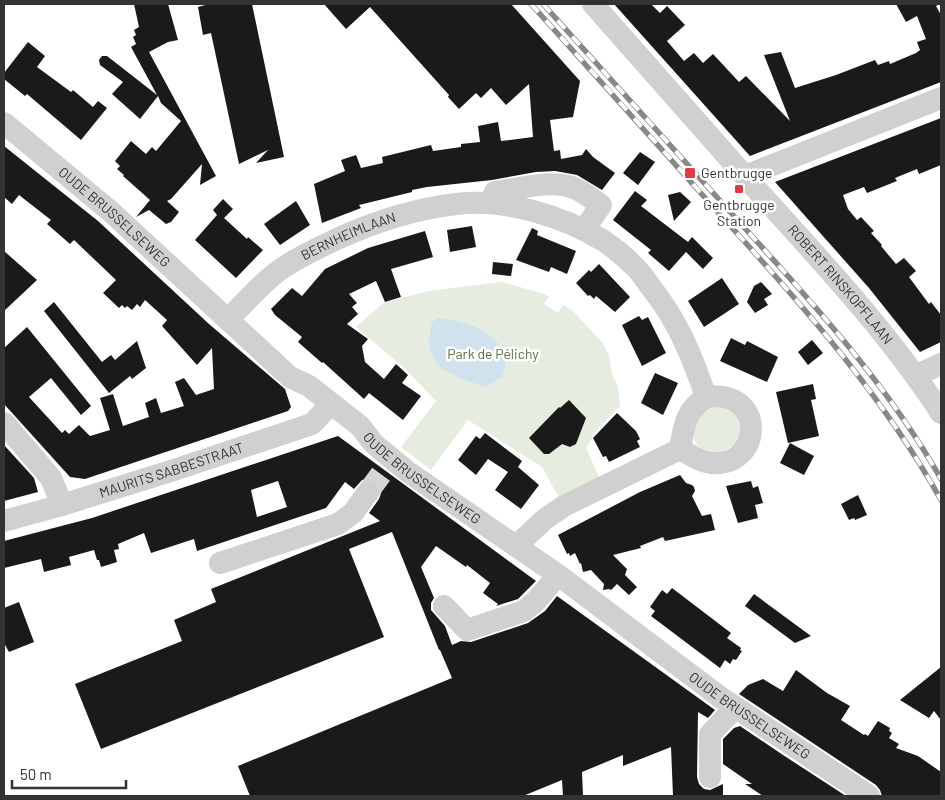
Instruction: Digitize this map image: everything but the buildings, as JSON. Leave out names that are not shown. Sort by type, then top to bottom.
[{"type":"street","name":"ROBERT RINSKOPFLAAN","points":[[593,4],[835,275],[881,329],[917,376],[941,412]]},
{"type":"street","points":[[745,176],[941,98]]},
{"type":"street","name":"OUDE BRUSSELSEWEG","points":[[4,123],[110,211],[290,377],[309,386],[360,426],[388,464],[408,472],[516,546],[558,575],[736,708],[869,796]]},
{"type":"street","points":[[490,203],[495,192],[545,185],[564,185],[589,196],[601,205],[584,230]]},
{"type":"street","points":[[550,216],[564,185]]},
{"type":"street","name":"BERNHEIMLAAN","points":[[228,320],[259,288],[285,267],[300,257],[364,227],[418,210],[458,203],[490,203],[550,216],[584,230],[606,242],[635,267],[658,296],[680,329],[694,360],[706,397]]},
{"type":"street","points":[[917,376],[941,364]]},
{"type":"street","points":[[720,395],[733,399],[744,408],[750,420],[751,434],[746,447],[737,457],[724,463],[710,463],[694,458],[680,449],[689,413],[696,404],[706,397],[720,395]]},
{"type":"street","name":"MAURITS SABBESTRAAT","points":[[4,521],[174,470],[312,424],[331,404]]},
{"type":"street","points":[[4,424],[51,478],[62,505]]},
{"type":"street","points":[[516,546],[545,519],[564,506],[680,449]]},
{"type":"street","points":[[220,564],[338,524],[353,513],[368,492]]},
{"type":"street","points":[[444,606],[467,630],[524,611],[536,601],[558,575]]},
{"type":"street","points":[[710,778],[710,734],[736,708]]},
{"type":"green space","name":"Park de Pélichy","points":[[502,282],[545,294],[549,297],[544,304],[558,313],[563,305],[572,310],[602,342],[609,355],[612,375],[618,387],[620,406],[599,427],[586,448],[599,477],[559,498],[542,467],[468,420],[431,470],[401,447],[436,401],[403,367],[356,327],[383,303],[428,291]]},
{"type":"green space","points":[[707,404],[736,411],[742,439],[717,456],[699,447],[693,435],[693,419]]},
{"type":"water","points":[[439,318],[469,325],[488,334],[495,340],[505,358],[502,377],[485,387],[460,378],[440,367],[434,360],[430,350],[432,322]]},
{"type":"tunnel","points":[[368,492],[385,469]]},
{"type":"railway","points":[[531,4],[813,320],[894,425],[941,500]]},
{"type":"railway","points":[[543,4],[828,322],[877,382],[941,479]]},
{"type":"place","name":"Gentbrugge","points":[[690,173]]},
{"type":"place","name":"Gentbrugge Station","points":[[739,189]]}]
